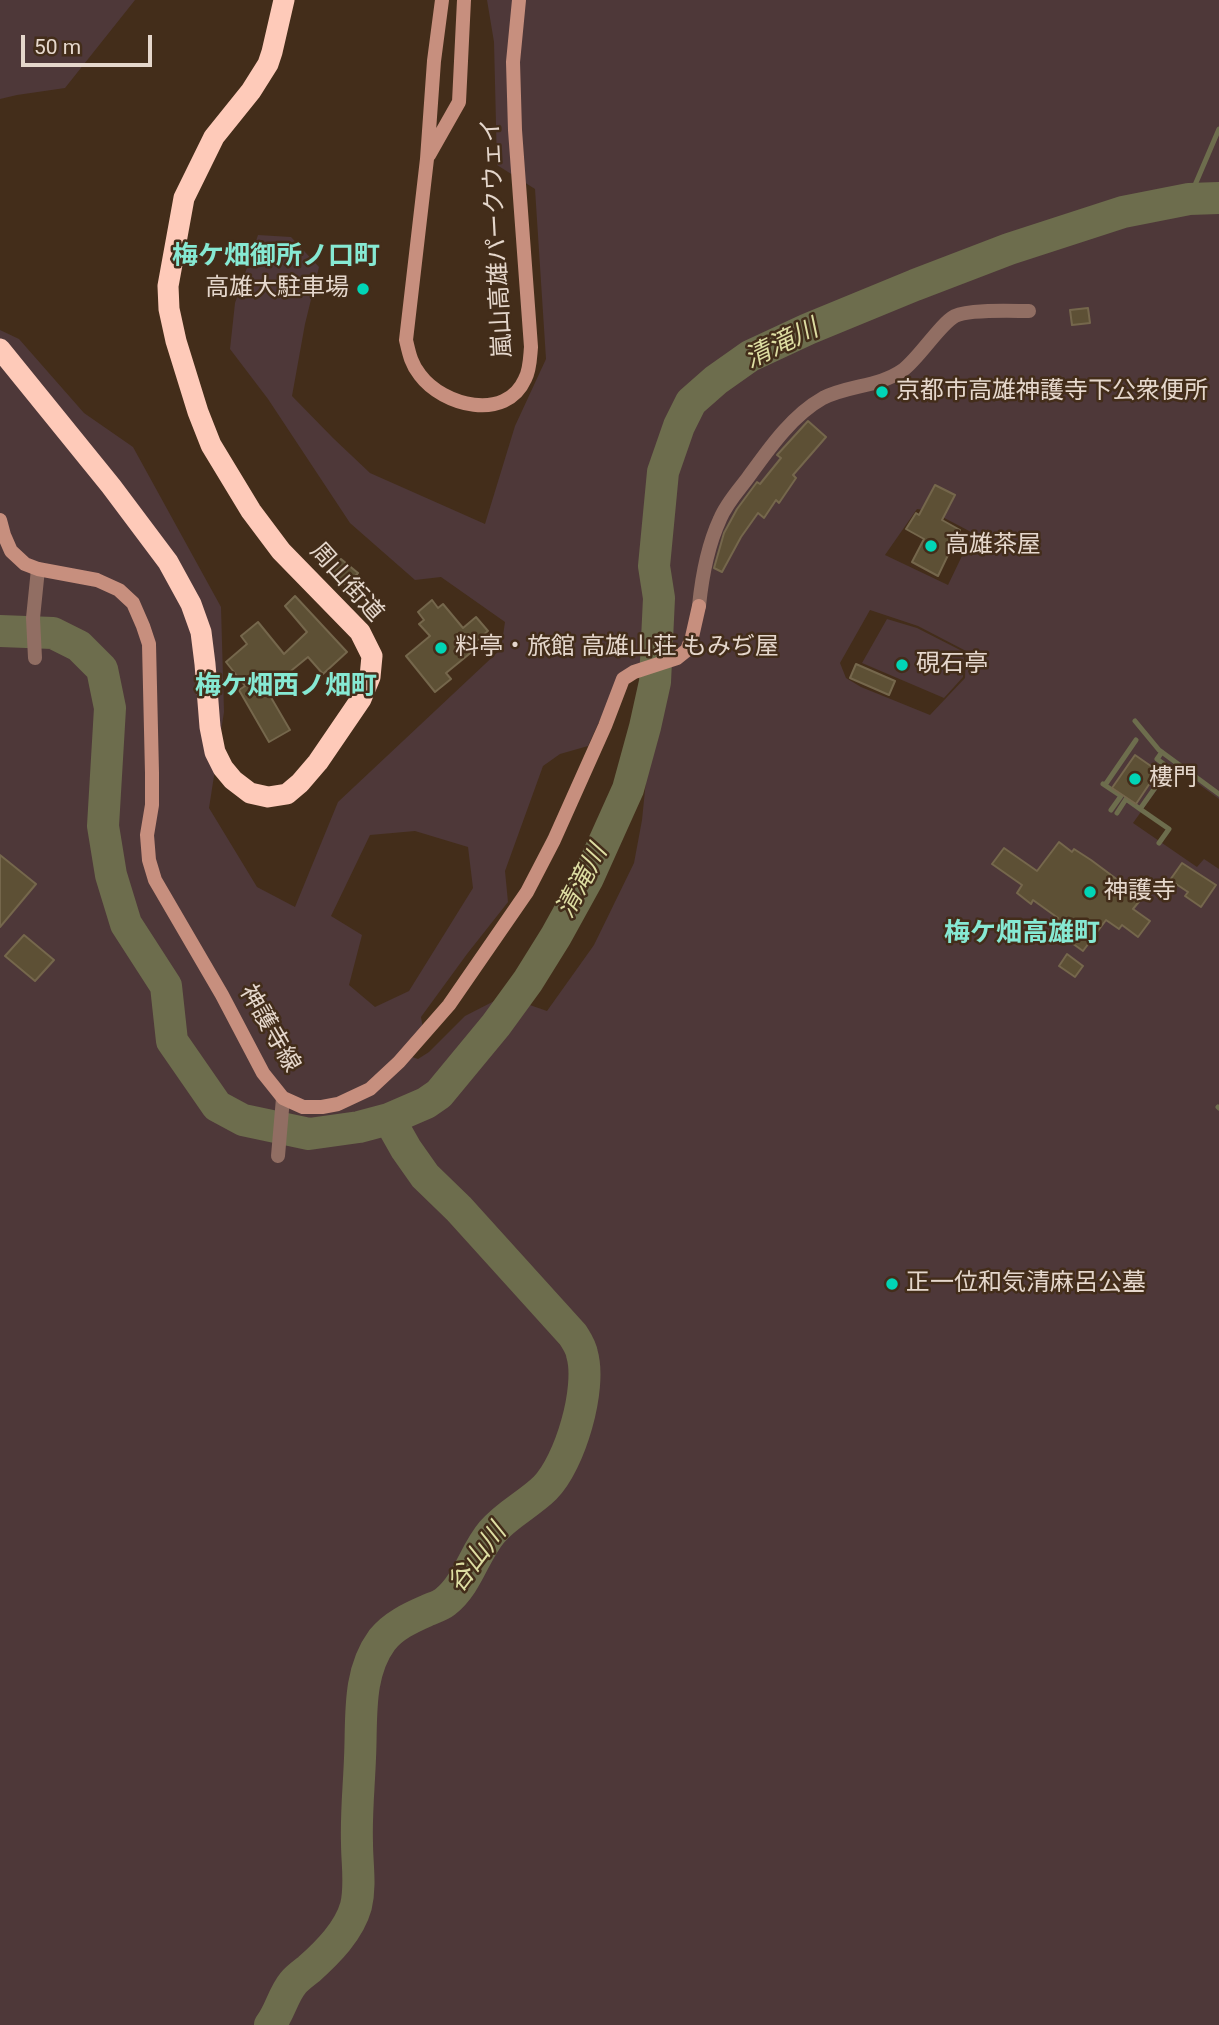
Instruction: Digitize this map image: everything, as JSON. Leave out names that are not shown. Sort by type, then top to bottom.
[{"type":"highway","name":"周山街道","points":[[0,349],[111,486],[168,562],[191,604],[201,632],[210,727],[215,752],[223,768],[250,793],[268,797],[288,794],[318,762],[361,699],[370,677],[372,656],[360,632],[281,551],[250,510],[211,445],[176,341],[169,309],[168,286],[184,198],[214,137],[251,91],[268,64],[284,0]]},
{"type":"main road","name":"嵐山高雄パークウェイ","points":[[442,0],[406,340],[413,366],[435,389],[449,397],[486,406],[508,400],[522,386],[531,347],[513,89],[519,0]]},
{"type":"main road","name":"嵐山高雄パークウェイ","points":[[427,159],[459,102],[464,0]]},
{"type":"main road","name":"神護寺線","points":[[0,520],[11,551],[25,564],[97,580],[119,590],[133,603],[149,644],[152,805],[147,835],[149,860],[155,880],[222,995],[263,1073],[283,1102],[303,1107],[338,1104],[370,1089],[399,1062],[449,1005],[527,892],[554,840],[624,679],[634,672],[677,658],[687,650],[692,641],[699,606]]},
{"type":"street","points":[[699,606],[702,571],[719,519],[766,453],[811,405],[828,396],[881,382],[904,370],[956,315],[989,311],[1029,311]]},
{"type":"street","points":[[35,658],[33,618],[38,569]]},
{"type":"street","points":[[278,1156],[283,1102]]},
{"type":"shaded area","points":[[0,0],[135,0],[65,88],[0,99]]},
{"type":"shaded area","points":[[487,0],[1219,0],[1219,799],[1174,766],[1133,823],[1197,867],[1204,859],[1219,869],[1219,2025],[0,2025],[0,330],[19,339],[84,413],[133,447],[221,607],[224,712],[209,808],[257,887],[295,907],[338,802],[501,649],[505,622],[441,577],[415,580],[350,523],[268,399],[230,349],[235,303],[258,235],[291,237],[319,267],[292,396],[370,473],[485,524],[515,426],[546,359],[535,189],[497,165],[494,42]],"holes":[[[917,509],[931,511],[973,533],[948,585],[885,555]],[[870,610],[918,626],[966,651],[965,678],[930,715],[861,687],[846,678],[840,663]],[[620,676],[661,676],[651,730],[642,820],[634,863],[594,945],[547,1011],[504,996],[465,1016],[429,1052],[418,1059],[409,1056],[423,1029],[421,1017],[508,902],[505,871],[543,766],[560,754],[588,746]],[[415,831],[468,847],[473,888],[409,991],[375,1007],[349,985],[362,935],[331,916],[370,835]]]},
{"type":"shaded area","points":[[887,619],[917,628],[964,652],[963,677],[944,698],[862,663]]},
{"type":"building","points":[[1088,308],[1090,323],[1072,325],[1070,310]]},
{"type":"building","points":[[808,421],[826,437],[793,475],[796,478],[779,503],[776,500],[764,518],[758,513],[722,572],[714,568],[724,533],[737,509],[757,482],[760,484],[781,458],[777,455]]},
{"type":"building","points":[[935,485],[955,495],[942,520],[960,530],[938,576],[912,562],[924,539],[906,529],[916,513],[919,515]]},
{"type":"building","points":[[341,559],[358,573],[347,586],[330,572]]},
{"type":"building","points":[[295,596],[347,652],[323,674],[308,657],[270,688],[272,692],[269,694],[290,730],[269,742],[239,690],[245,686],[226,662],[247,644],[241,636],[258,622],[284,654],[307,632],[285,606]]},
{"type":"building","points":[[432,600],[438,608],[443,604],[463,628],[476,617],[488,631],[475,642],[479,646],[446,673],[451,679],[435,692],[406,656],[430,636],[419,624],[424,620],[418,612]]},
{"type":"building","points":[[856,664],[895,681],[889,695],[850,678]]},
{"type":"building","name":"樓門","points":[[1135,755],[1158,771],[1136,804],[1112,788]]},
{"type":"building","points":[[1059,842],[1072,852],[1074,849],[1091,860],[1142,898],[1133,909],[1150,921],[1138,937],[1122,925],[1119,929],[1106,920],[1083,951],[1051,928],[1058,918],[1033,900],[1031,904],[1017,893],[1022,885],[992,864],[1004,848],[1037,871]]},
{"type":"building","points":[[0,855],[36,884],[0,927]]},
{"type":"building","points":[[1182,863],[1216,885],[1201,907],[1185,896],[1188,892],[1170,880]]},
{"type":"building","points":[[24,935],[54,960],[35,981],[5,956]]},
{"type":"building","points":[[1067,954],[1083,966],[1075,977],[1059,966]]},
{"type":"waterway","points":[[1189,199],[1219,129]]},
{"type":"waterway","name":"清滝川","points":[[0,631],[53,633],[79,646],[102,669],[110,708],[103,826],[111,875],[126,924],[166,986],[172,1041],[217,1106],[243,1120],[309,1134],[359,1127],[389,1119],[426,1103],[439,1094],[528,981],[588,878],[628,789],[655,682],[659,598],[654,566],[663,472],[679,426],[691,402],[750,356],[915,285],[1009,249],[1123,212],[1189,199],[1219,198]]},
{"type":"waterway","points":[[1135,721],[1159,750],[1219,794]]},
{"type":"waterway","points":[[1105,785],[1136,740]]},
{"type":"waterway","points":[[1159,843],[1169,829],[1140,809],[1169,768],[1157,759],[1162,752]]},
{"type":"waterway","points":[[1103,784],[1121,796],[1111,810]]},
{"type":"waterway","points":[[1117,813],[1126,799],[1140,809]]},
{"type":"waterway","name":"谷山川","points":[[270,2025],[296,1979],[337,1940],[356,1906],[359,1882],[357,1821],[362,1697],[368,1667],[374,1653],[386,1635],[414,1617],[441,1605],[453,1595],[492,1532],[545,1488],[563,1461],[570,1444],[577,1424],[584,1386],[581,1351],[573,1335],[459,1209],[425,1176],[389,1119]]},
{"type":"place","name":"高雄大駐車場","points":[[363,289]]},
{"type":"place","name":"京都市高雄神護寺下公衆便所","points":[[882,392]]},
{"type":"place","name":"高雄茶屋","points":[[931,546]]},
{"type":"place","name":"料亭・旅館 高雄山荘 もみぢ屋","points":[[441,648]]},
{"type":"place","name":"硯石亭","points":[[902,665]]},
{"type":"place","name":"樓門","points":[[1135,779]]},
{"type":"place","name":"神護寺","points":[[1090,892]]},
{"type":"place","name":"正一位和気清麻呂公墓","points":[[892,1284]]},
{"type":"district","name":"梅ケ畑御所ノ口町","points":[[276,257]]},
{"type":"district","name":"梅ケ畑西ノ畑町","points":[[286,687]]},
{"type":"district","name":"梅ケ畑高雄町","points":[[1022,934]]}]
